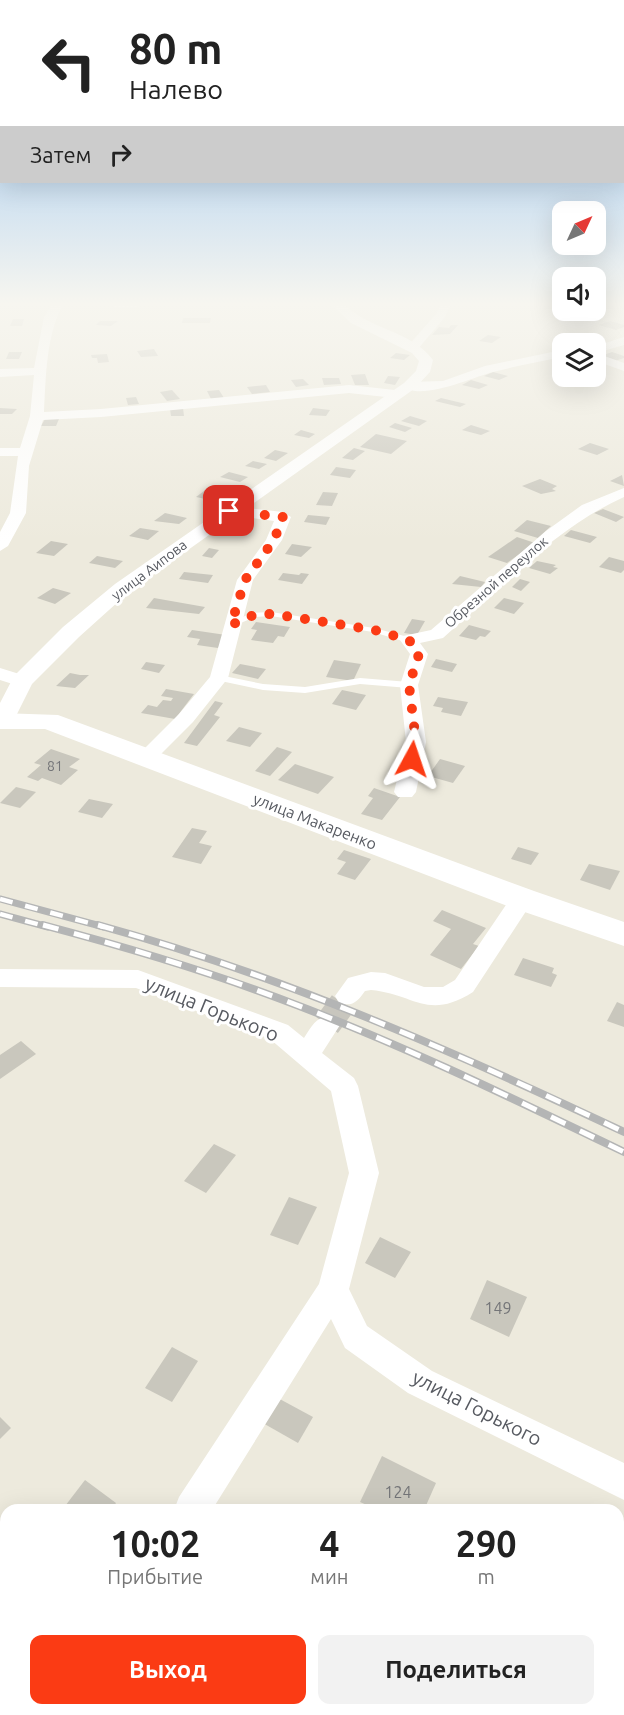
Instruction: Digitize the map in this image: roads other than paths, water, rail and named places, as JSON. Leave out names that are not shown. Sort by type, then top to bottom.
[{"type":"main road","name":"улица Макаренко","points":[[2,720],[48,721],[522,899],[624,934]]},
{"type":"street","points":[[0,546],[18,513],[22,466],[37,416],[39,382]]},
{"type":"street","name":"улица Аипова","points":[[2,720],[22,681],[71,632],[122,588],[411,382]]},
{"type":"street","points":[[37,416],[101,413],[350,389],[402,390],[452,382]]},
{"type":"street","points":[[0,452],[26,452]]},
{"type":"street","name":"Обрезной переулок","points":[[409,640],[437,634],[552,534],[587,508],[624,492]]},
{"type":"street","points":[[146,758],[186,718],[219,678],[231,625],[245,580],[274,540],[283,517],[229,511]]},
{"type":"street","points":[[405,792],[416,742],[409,685],[419,654],[409,640]]},
{"type":"street","points":[[0,674],[22,681]]},
{"type":"street","points":[[348,996],[357,984],[374,980],[429,998],[440,999],[454,994],[464,986],[522,899]]},
{"type":"street","name":"улица Горького","points":[[0,978],[138,979],[279,1032],[344,1086],[364,1173],[333,1289],[356,1337],[420,1382],[624,1482]]},
{"type":"street","points":[[306,1055],[327,1025]]},
{"type":"street","points":[[196,1504],[333,1289]]},
{"type":"lane","points":[[231,625],[254,615],[271,614],[374,630],[409,640]]},
{"type":"lane","points":[[219,678],[263,687],[305,690],[360,681],[409,685]]},
{"type":"tunnel","points":[[327,1025],[348,996]]},
{"type":"railway","points":[[0,899],[104,927]]},
{"type":"railway","points":[[0,914],[48,927]]},
{"type":"railway","points":[[43,925],[191,968],[322,1015],[453,1071],[624,1152]]},
{"type":"railway","points":[[98,925],[166,945],[300,991],[431,1044],[624,1132]]}]
